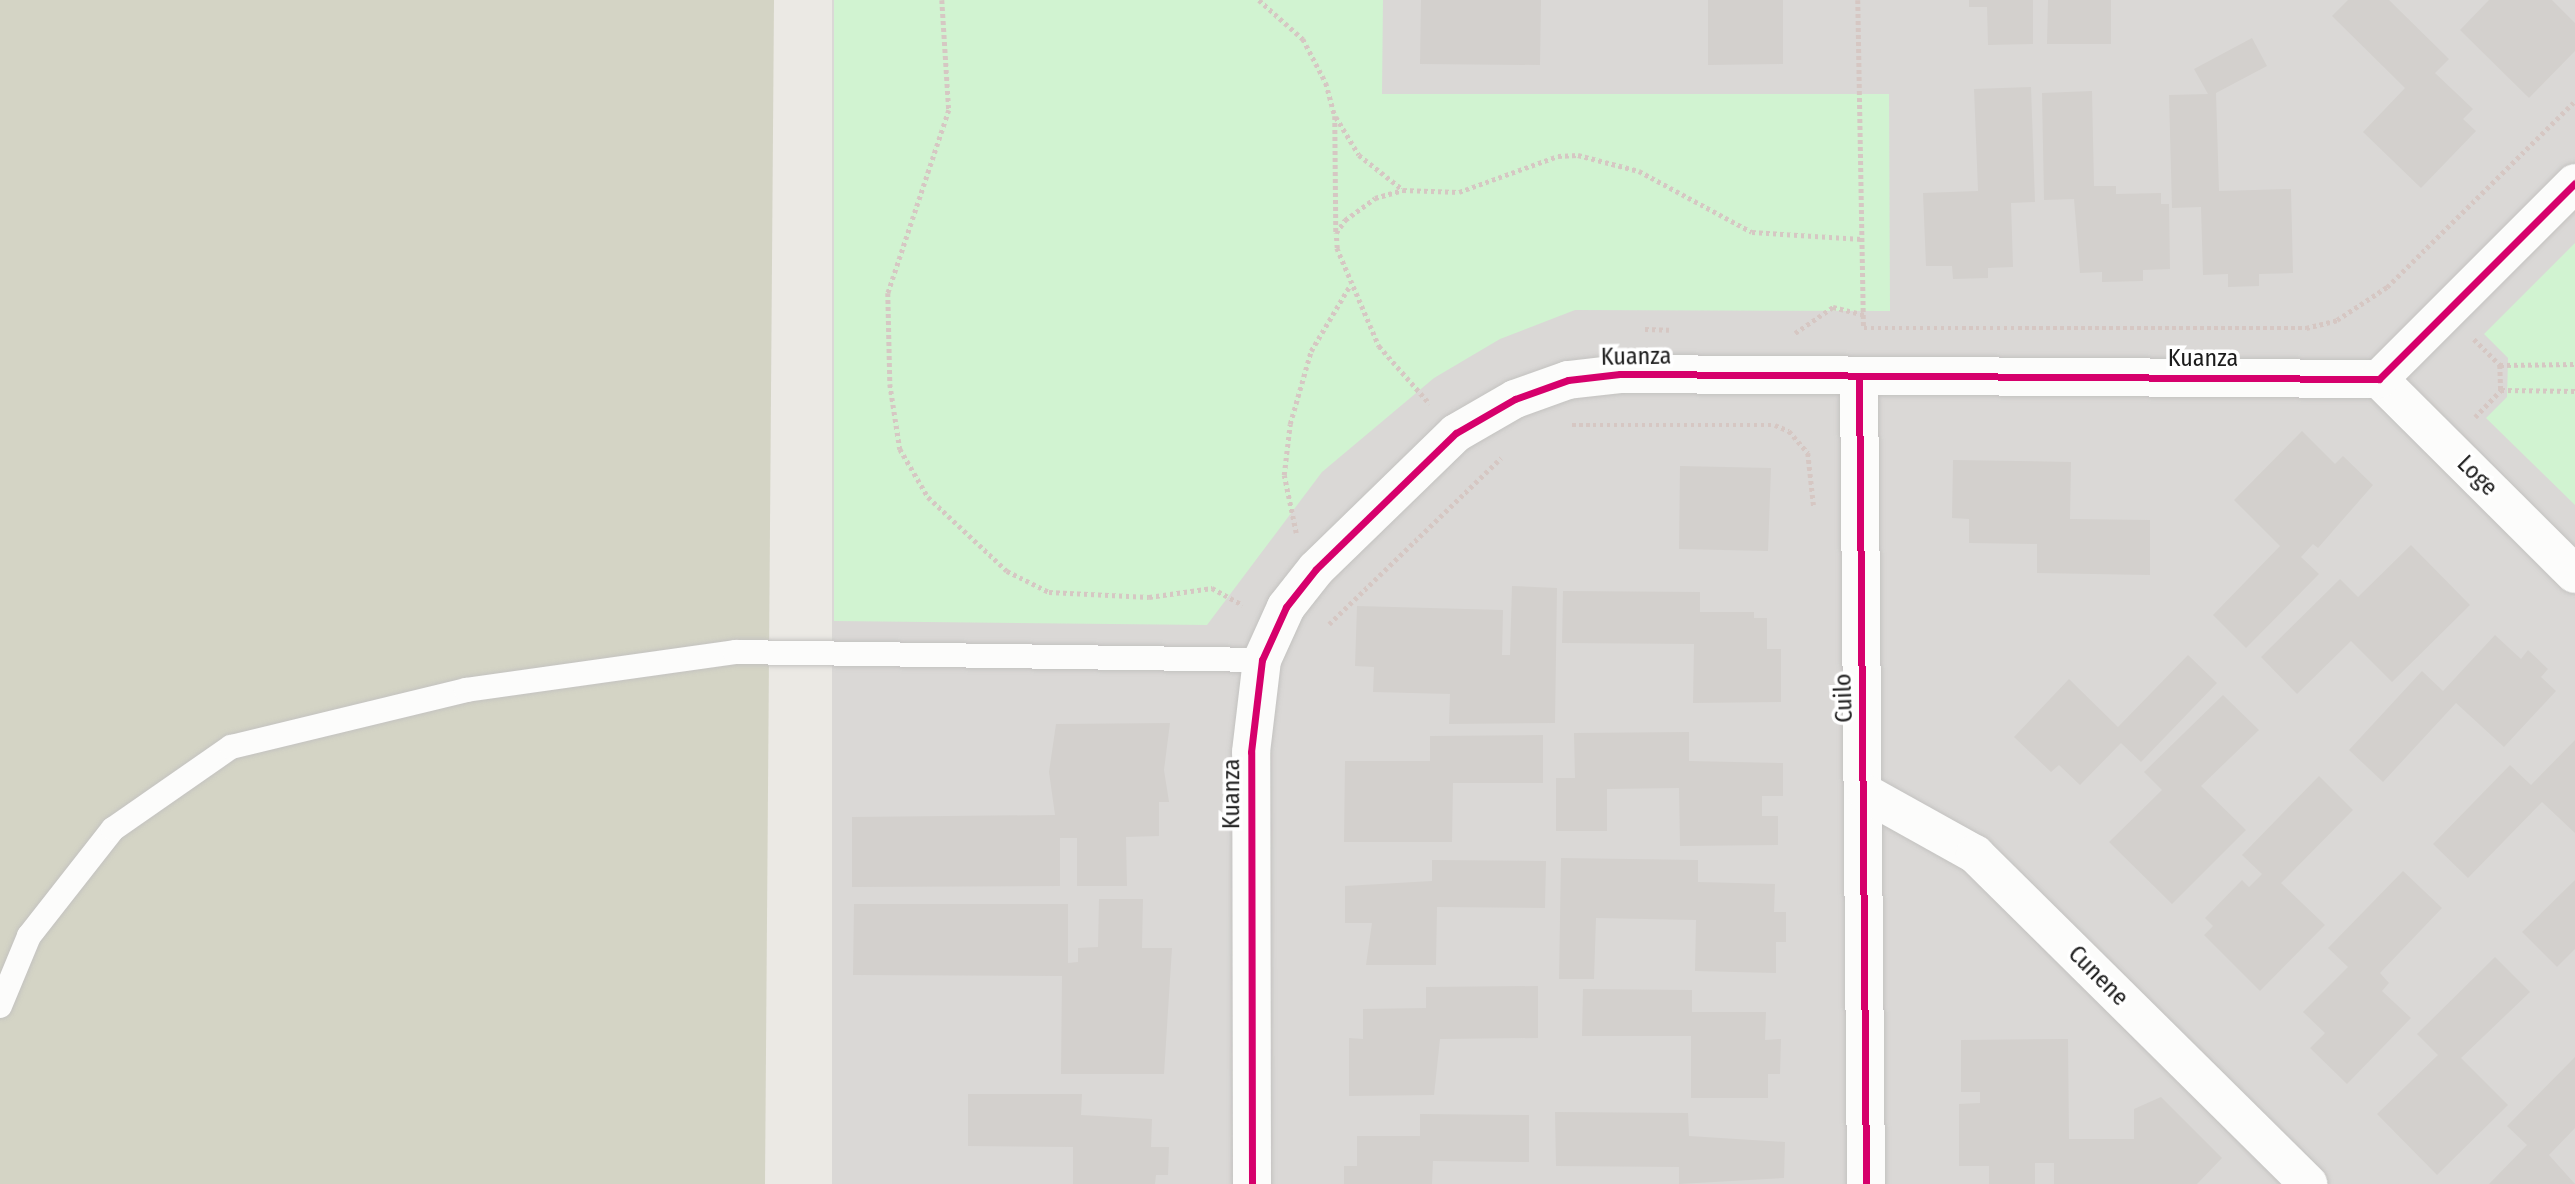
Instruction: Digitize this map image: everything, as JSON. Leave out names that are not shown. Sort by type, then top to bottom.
[{"type":"street","points":[[2379,379],[2575,183]]},
{"type":"street","name":"Kuanza","points":[[1252,1184],[1251,752],[1269,643],[1316,569],[1456,433],[1516,399],[1568,380],[1620,374],[1858,378],[2379,379]]},
{"type":"street","name":"Cuilo","points":[[1858,378],[1867,794],[1866,1184]]},
{"type":"street","name":"Loge","points":[[2379,379],[2575,574]]},
{"type":"street","name":"Cunene","points":[[1867,794],[1975,854],[2308,1184]]},
{"type":"lane","points":[[0,1006],[29,936],[113,829],[231,747],[466,690],[734,652],[1269,643]]},
{"type":"path","points":[[943,0],[949,110],[888,293],[890,384],[900,449],[928,497],[1007,571],[1049,592],[1149,597],[1212,588],[1269,643]]},
{"type":"path","points":[[1259,0],[1303,39],[1335,116],[1359,155],[1403,190]]},
{"type":"path","points":[[1858,0],[1864,328],[2318,326],[2358,310],[2387,288],[2575,100]]},
{"type":"path","points":[[1335,116],[1337,248]]},
{"type":"path","points":[[1456,433],[1379,346],[1350,287],[1337,248],[1336,233],[1345,220],[1375,198],[1403,190],[1459,192],[1558,156],[1578,155],[1639,171],[1752,232],[1862,239]]},
{"type":"path","points":[[1316,569],[1298,542],[1284,475],[1287,449],[1311,351],[1350,287]]},
{"type":"path","points":[[1786,337],[1833,307],[1864,315]]},
{"type":"path","points":[[2464,330],[2500,365],[2501,390],[2465,427]]},
{"type":"path","points":[[2500,365],[2575,364]]},
{"type":"path","points":[[2501,390],[2575,391]]},
{"type":"path","points":[[1559,428],[1774,425],[1789,431],[1808,453],[1814,508]]},
{"type":"path","points":[[1325,628],[1510,452]]},
{"type":"shaded area","points":[[0,0],[774,0],[765,1184],[0,1184]]},
{"type":"shaded area","points":[[832,0],[2575,0],[2575,1184],[832,1184]]},
{"type":"green space","points":[[834,0],[1383,0],[1382,94],[1889,94],[1890,311],[1575,310],[1500,339],[1434,378],[1322,472],[1207,625],[834,621]]},
{"type":"green space","points":[[2575,243],[2575,505],[2486,418],[2507,397],[2508,358],[2484,334]]},
{"type":"building","points":[[1421,0],[1541,0],[1540,65],[1420,64]]},
{"type":"building","points":[[1708,0],[1783,0],[1783,64],[1708,65]]},
{"type":"building","points":[[1969,0],[2033,0],[2033,44],[1988,45],[1987,7],[1969,7]]},
{"type":"building","points":[[2048,0],[2111,0],[2111,44],[2047,44]]},
{"type":"building","points":[[2348,0],[2389,0],[2449,59],[2435,73],[2473,109],[2463,119],[2476,131],[2421,188],[2363,132],[2405,88],[2332,16]]},
{"type":"building","points":[[2489,0],[2552,0],[2575,23],[2575,51],[2529,98],[2460,30]]},
{"type":"building","points":[[2252,38],[2267,66],[2216,93],[2219,191],[2291,189],[2293,273],[2259,274],[2259,286],[2228,287],[2228,274],[2203,275],[2201,207],[2172,208],[2169,95],[2208,94],[2194,69]]},
{"type":"building","points":[[2031,87],[2035,202],[2011,203],[2013,267],[1988,268],[1988,278],[1953,279],[1952,266],[1926,266],[1923,193],[1978,191],[1974,89]]},
{"type":"building","points":[[2092,91],[2094,186],[2116,186],[2116,194],[2161,193],[2161,204],[2169,204],[2170,269],[2143,270],[2143,281],[2102,282],[2102,272],[2080,273],[2074,199],[2044,200],[2042,93]]},
{"type":"building","points":[[2302,431],[2335,464],[2343,456],[2373,485],[2318,548],[2313,544],[2301,557],[2319,574],[2246,648],[2213,615],[2280,546],[2234,500]]},
{"type":"building","points":[[1953,460],[2071,462],[2070,519],[2150,520],[2150,575],[2037,573],[2037,544],[1969,543],[1969,519],[1952,518]]},
{"type":"building","points":[[1680,466],[1771,468],[1768,551],[1679,549]]},
{"type":"building","points":[[2411,545],[2470,605],[2392,682],[2351,641],[2297,694],[2261,657],[2340,579],[2358,597]]},
{"type":"building","points":[[1512,586],[1557,588],[1555,723],[1449,724],[1450,694],[1373,692],[1374,667],[1355,666],[1357,606],[1503,610],[1502,655],[1510,655]]},
{"type":"building","points":[[1563,591],[1700,592],[1700,612],[1754,612],[1754,618],[1767,618],[1767,649],[1781,649],[1781,702],[1693,703],[1694,644],[1562,643]]},
{"type":"building","points":[[2495,635],[2521,659],[2528,650],[2548,669],[2541,677],[2556,691],[2504,747],[2456,703],[2383,782],[2349,750],[2422,671],[2443,691]]},
{"type":"building","points":[[2188,655],[2217,683],[2141,762],[2121,743],[2080,785],[2059,765],[2051,772],[2014,737],[2069,679],[2118,727]]},
{"type":"building","points":[[2223,695],[2259,730],[2201,786],[2246,830],[2172,904],[2109,842],[2162,790],[2144,772]]},
{"type":"building","points":[[1170,723],[1164,770],[1169,802],[1159,802],[1159,836],[1126,837],[1127,886],[1077,886],[1077,838],[1060,838],[1060,886],[852,887],[852,817],[1055,815],[1049,772],[1056,724]]},
{"type":"building","points":[[1689,732],[1689,761],[1783,763],[1783,796],[1762,796],[1762,816],[1778,816],[1778,845],[1680,846],[1679,788],[1607,789],[1607,831],[1556,831],[1556,778],[1575,778],[1574,733]]},
{"type":"building","points":[[1543,735],[1543,783],[1453,783],[1452,842],[1344,842],[1345,761],[1430,761],[1430,736]]},
{"type":"building","points":[[2575,740],[2575,833],[2542,802],[2468,878],[2433,844],[2510,765],[2531,785]]},
{"type":"building","points":[[2319,776],[2353,810],[2281,883],[2325,925],[2260,991],[2204,935],[2213,926],[2205,918],[2242,880],[2249,887],[2262,874],[2242,855]]},
{"type":"building","points":[[1561,858],[1698,860],[1698,882],[1775,884],[1774,912],[1786,912],[1786,942],[1776,942],[1776,973],[1695,971],[1696,920],[1596,918],[1594,979],[1559,979]]},
{"type":"building","points":[[1432,860],[1546,861],[1545,908],[1437,907],[1436,965],[1366,965],[1372,923],[1345,923],[1345,886],[1432,881]]},
{"type":"building","points":[[2403,871],[2442,908],[2380,973],[2389,983],[2382,991],[2411,1018],[2347,1084],[2310,1048],[2325,1033],[2303,1012],[2348,967],[2328,948]]},
{"type":"building","points":[[2575,880],[2575,949],[2557,967],[2522,932]]},
{"type":"building","points":[[1099,899],[1143,899],[1142,948],[1172,948],[1164,1074],[1061,1074],[1062,976],[853,975],[854,904],[1068,904],[1068,963],[1078,962],[1078,948],[1098,947]]},
{"type":"building","points":[[2495,957],[2530,992],[2461,1058],[2508,1105],[2437,1175],[2377,1114],[2438,1055],[2417,1034]]},
{"type":"building","points":[[1538,986],[1538,1038],[1440,1039],[1434,1095],[1349,1096],[1349,1038],[1363,1039],[1363,1009],[1426,1008],[1426,987]]},
{"type":"building","points":[[1583,989],[1692,990],[1692,1012],[1766,1012],[1765,1040],[1781,1039],[1780,1074],[1768,1074],[1768,1098],[1691,1098],[1691,1036],[1582,1036]]},
{"type":"building","points":[[2068,1039],[2069,1139],[2134,1139],[2134,1109],[2161,1097],[2222,1158],[2197,1184],[2054,1184],[2054,1163],[2035,1163],[2035,1184],[1989,1184],[1989,1166],[1959,1166],[1959,1104],[1980,1103],[1980,1092],[1961,1092],[1961,1040]]},
{"type":"building","points":[[2575,1057],[2575,1128],[2549,1155],[2575,1184],[2489,1184],[2527,1145],[2507,1126]]},
{"type":"building","points":[[968,1094],[1082,1094],[1081,1115],[1152,1119],[1151,1147],[1169,1147],[1168,1175],[1156,1175],[1155,1184],[1073,1184],[1073,1147],[968,1146]]},
{"type":"building","points":[[1555,1112],[1688,1113],[1689,1136],[1785,1142],[1784,1178],[1679,1184],[1679,1167],[1556,1166]]},
{"type":"building","points":[[1420,1114],[1529,1115],[1529,1162],[1433,1161],[1432,1184],[1344,1184],[1344,1166],[1357,1166],[1357,1136],[1420,1136]]},
{"type":"cycle path","points":[[1252,1184],[1251,752],[1262,660],[1286,607],[1316,569],[1456,433],[1515,399],[1568,380],[1620,374],[2379,379],[2575,183]]},
{"type":"cycle path","points":[[1859,378],[1866,1184]]}]
